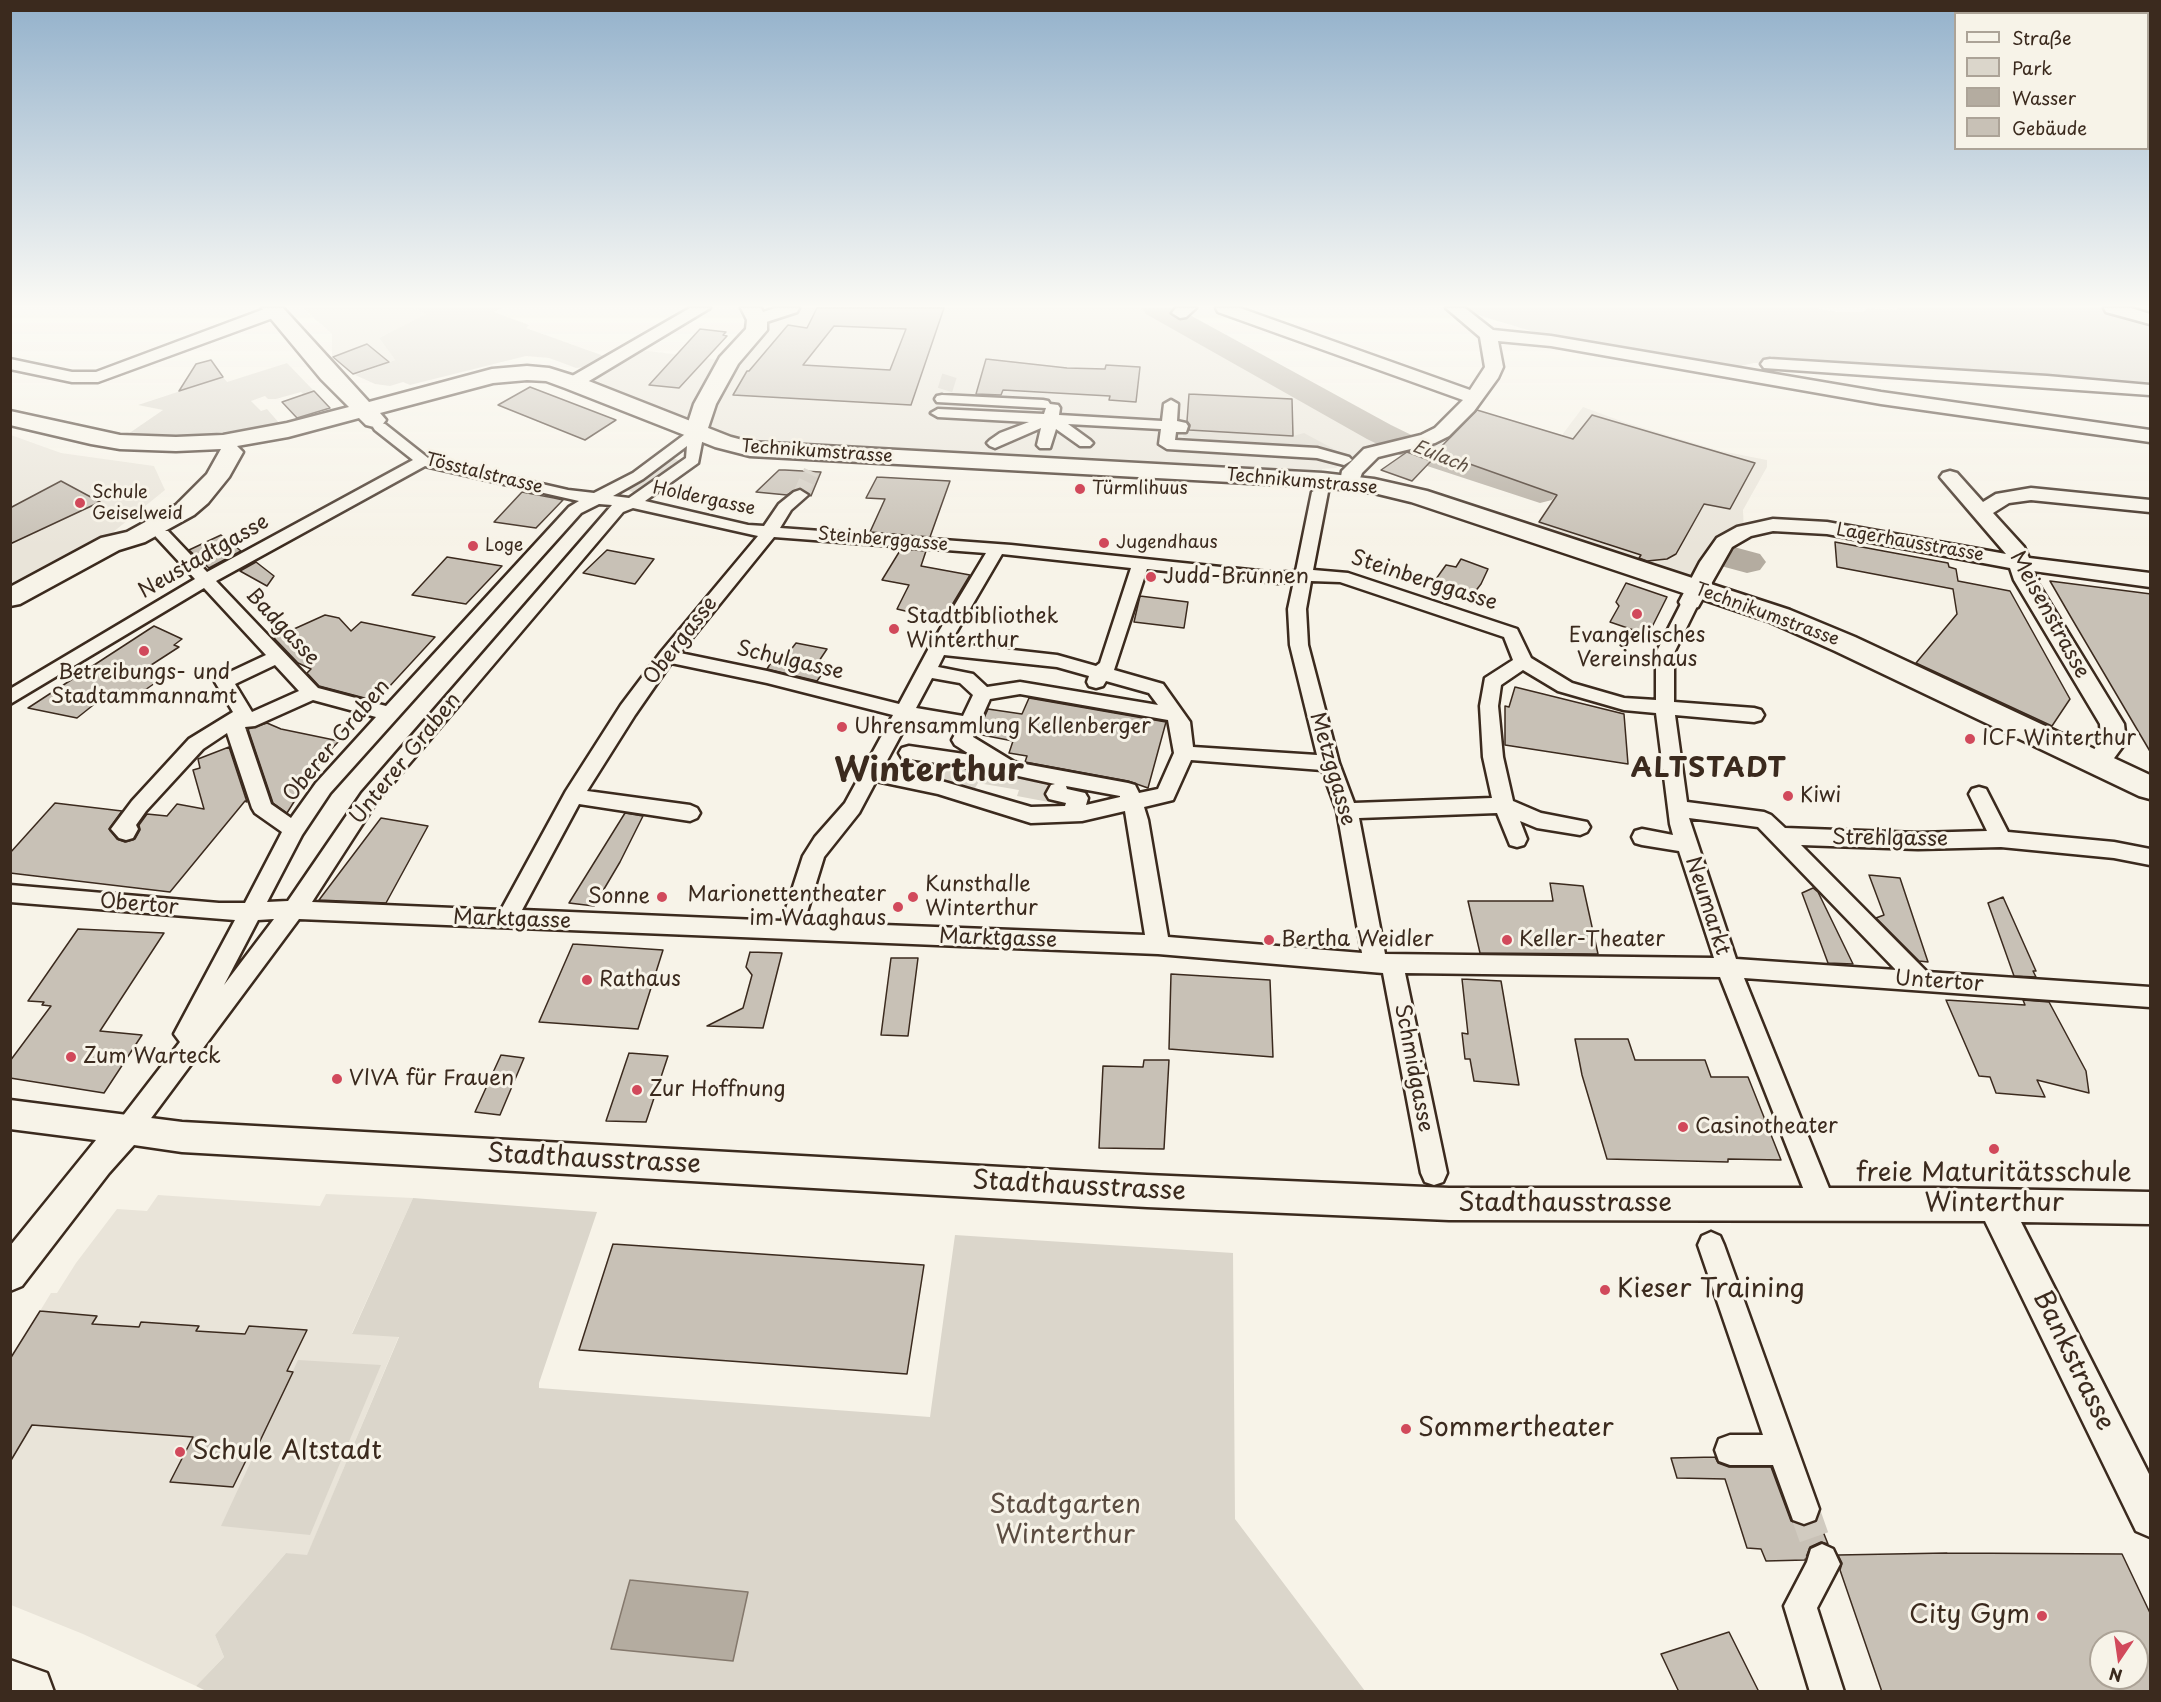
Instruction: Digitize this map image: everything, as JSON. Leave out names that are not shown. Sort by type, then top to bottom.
[{"type":"main road","name":"Tösstalstrasse","points":[[344,387],[373,419]]},
{"type":"main road","name":"Technikumstrasse","points":[[220,449],[298,441],[483,387]]},
{"type":"main road","name":"Technikumstrasse","points":[[584,387],[734,446],[770,451],[1347,471],[1694,595],[1780,616],[1845,644],[2151,788]]},
{"type":"main road","points":[[697,432],[701,412],[713,387]]},
{"type":"main road","points":[[10,418],[120,442],[220,449]]},
{"type":"main road","points":[[10,424],[66,444],[88,448],[155,455],[220,449]]},
{"type":"main road","points":[[10,598],[110,544],[136,537],[170,520],[193,504],[217,477],[220,449]]},
{"type":"main road","points":[[10,1686],[28,1692]]},
{"type":"street","points":[[1445,387],[1474,398]]},
{"type":"street","points":[[1172,417],[1167,444],[1317,453],[1347,471],[1352,471],[1371,453],[1428,439],[1442,432],[1474,398],[1481,387]]},
{"type":"street","points":[[1820,387],[2151,436]]},
{"type":"street","points":[[2122,387],[2151,390]]},
{"type":"street","points":[[931,435],[941,401],[1052,412],[1172,417],[1188,412]]},
{"type":"street","points":[[995,443],[1052,412]]},
{"type":"street","points":[[1052,412],[1085,443]]},
{"type":"street","points":[[1045,445],[1052,412]]},
{"type":"street","name":"Tösstalstrasse","points":[[373,419],[423,461],[598,500],[632,503]]},
{"type":"street","name":"Oberer Graben","points":[[156,1090],[259,911],[294,830],[323,788],[575,510],[598,500],[638,476],[697,432]]},
{"type":"street","name":"Unterer Graben","points":[[156,1090],[312,886],[369,798],[617,509],[632,503],[693,460],[697,432]]},
{"type":"street","name":"Neustadtgasse","points":[[10,698],[207,579],[423,461]]},
{"type":"street","name":"Meisenstrasse","points":[[1950,477],[2016,552],[2025,580],[2112,724],[2114,742],[2097,763]]},
{"type":"street","name":"Metzggasse","points":[[1320,492],[1297,609],[1299,645],[1329,763],[1347,811],[1384,963]]},
{"type":"street","points":[[1980,512],[2002,498],[2031,494],[2151,506]]},
{"type":"street","name":"Obergasse","points":[[506,920],[573,796],[628,710],[667,656],[769,531],[785,507],[800,495]]},
{"type":"street","name":"Holdergasse","points":[[632,503],[748,530],[769,531]]},
{"type":"street","name":"Lagerhausstrasse","points":[[1694,595],[1724,543],[1744,531],[1773,525],[1827,528],[2019,563],[2151,580]]},
{"type":"street","name":"Steinberggasse","points":[[769,531],[997,549],[1278,578],[1305,575],[1342,577],[1511,633],[1523,662]]},
{"type":"street","name":"Badgasse","points":[[162,534],[207,579],[312,693],[390,714]]},
{"type":"street","points":[[790,931],[814,856],[852,808],[926,671],[997,549]]},
{"type":"street","points":[[1090,700],[1100,672],[1108,666],[1129,597],[1142,564]]},
{"type":"street","name":"Neumarkt","points":[[1694,595],[1665,653],[1665,708],[1678,809],[1687,844],[1728,968],[1822,1203]]},
{"type":"street","points":[[871,773],[938,787],[1031,815],[1073,814],[1135,804],[1166,795],[1184,753],[1180,722],[1156,688],[1057,661],[939,648]]},
{"type":"street","points":[[966,678],[977,652]]},
{"type":"street","points":[[279,656],[224,682],[248,721],[312,693]]},
{"type":"street","name":"Schulgasse","points":[[667,656],[767,677],[904,711],[966,732],[1009,768]]},
{"type":"street","points":[[1517,839],[1504,805],[1493,757],[1490,706],[1492,682],[1523,662],[1565,687],[1624,704],[1754,715]]},
{"type":"street","points":[[926,671],[966,678],[983,694]]},
{"type":"street","points":[[983,694],[1020,688],[1174,714]]},
{"type":"street","points":[[871,773],[909,753],[933,750],[966,732],[983,694]]},
{"type":"street","points":[[904,711],[899,744],[938,787]]},
{"type":"street","points":[[244,714],[235,728],[262,808],[294,830]]},
{"type":"street","points":[[126,832],[128,829],[121,829],[189,750],[244,714]]},
{"type":"street","points":[[909,753],[944,756],[1009,768],[1060,784],[1128,790],[1135,804],[1158,945]]},
{"type":"street","points":[[1184,753],[1329,763]]},
{"type":"street","points":[[1060,784],[1056,794],[1078,798],[1073,814]]},
{"type":"street","points":[[1979,794],[2001,839]]},
{"type":"street","points":[[573,796],[690,813]]},
{"type":"street","points":[[1347,811],[1504,805],[1537,820],[1580,827]]},
{"type":"street","points":[[1678,809],[1764,820],[1920,980]]},
{"type":"street","name":"Strehlgasse","points":[[1775,832],[1918,841],[2001,839],[2151,856]]},
{"type":"street","name":"Neumarkt","points":[[1642,837],[1687,844]]},
{"type":"street","name":"Obertor","points":[[10,893],[219,912],[259,911]]},
{"type":"street","name":"Marktgasse","points":[[259,911],[293,910],[1158,945],[1384,963],[1728,968]]},
{"type":"street","name":"Schmidgasse","points":[[1384,963],[1434,1173]]},
{"type":"street","name":"Untertor","points":[[1728,968],[2151,997]]},
{"type":"street","points":[[10,1274],[90,1171],[128,1129],[156,1090]]},
{"type":"street","name":"Stadthausstrasse","points":[[10,1114],[182,1137],[1158,1191],[1449,1204],[1822,1203],[2151,1208]]},
{"type":"street","name":"Bankstrasse","points":[[1995,1205],[2151,1517]]},
{"type":"street","points":[[1712,1245],[1804,1509]]},
{"type":"street","points":[[1730,1450],[1783,1450]]},
{"type":"street","points":[[1822,1560],[1824,1564],[1800,1606],[1827,1692]]},
{"type":"shaded area","points":[[586,387],[1289,387],[1387,441],[1412,443],[1467,407],[1562,435],[1583,407],[1624,422],[1721,451],[1767,460],[1767,467],[1743,510],[1744,531],[1698,588],[1532,533],[1555,498],[1396,446],[1349,460],[1336,468],[1322,469],[1323,480],[770,451]]},
{"type":"shaded area","name":"Schule Geiselweid","points":[[11,435],[61,453],[154,466],[165,490],[112,533],[11,588]]},
{"type":"shaded area","name":"Schule Altstadt","points":[[326,1194],[413,1198],[352,1333],[399,1336],[307,1556],[286,1553],[215,1635],[224,1657],[196,1686],[83,1634],[11,1605],[11,1351],[15,1352],[51,1293],[57,1293],[76,1263],[117,1209],[147,1211],[158,1195],[320,1206]]},
{"type":"green space","points":[[191,387],[311,387],[314,391],[304,395],[301,392],[276,399],[268,399],[265,396],[251,401],[261,411],[267,409],[280,424],[195,436],[163,437],[128,434],[163,410],[138,405]]},
{"type":"green space","points":[[1290,387],[1309,387],[1412,443],[1387,441]]},
{"type":"green space","points":[[2121,387],[2150,387],[2150,390]]},
{"type":"green space","points":[[1184,429],[1293,436],[1304,433],[1343,454],[1339,457],[1301,447],[1216,442],[1183,437]]},
{"type":"green space","points":[[673,458],[681,461],[635,493],[627,490]]},
{"type":"green space","points":[[940,763],[1050,781],[1045,797],[1066,801],[1070,806],[1017,796],[1019,790],[978,783],[975,788],[941,785]]},
{"type":"green space","name":"Stadtgarten Winterthur","points":[[413,1198],[597,1212],[539,1388],[930,1417],[955,1235],[1233,1253],[1235,1519],[1365,1691],[208,1692],[196,1686],[224,1657],[215,1635],[286,1553],[307,1555],[399,1337],[352,1334]]},
{"type":"green space","points":[[298,1360],[381,1365],[310,1535],[221,1526]]},
{"type":"water","points":[[630,1580],[748,1592],[733,1661],[611,1649]]},
{"type":"building","points":[[531,387],[616,420],[585,440],[498,405]]},
{"type":"building","points":[[737,387],[917,387],[911,405],[733,395]]},
{"type":"building","points":[[978,387],[1138,387],[1136,402],[1109,400],[1110,396],[1003,390],[1001,395],[976,394]]},
{"type":"building","points":[[314,391],[330,408],[297,418],[282,402]]},
{"type":"building","points":[[1189,394],[1292,399],[1293,436],[1189,430],[1190,425],[1187,421]]},
{"type":"building","points":[[1477,410],[1573,439],[1592,415],[1755,463],[1730,509],[1704,504],[1676,554],[1667,559],[1647,561],[1639,558],[1641,555],[1539,522],[1557,495],[1436,452]]},
{"type":"building","points":[[1407,452],[1431,461],[1412,481],[1381,470]]},
{"type":"building","points":[[779,470],[821,472],[811,496],[799,488],[787,495],[756,492]]},
{"type":"building","points":[[877,477],[950,481],[930,537],[870,532],[885,499],[866,498]]},
{"type":"building","points":[[61,481],[100,502],[10,544],[10,508]]},
{"type":"building","points":[[522,492],[563,500],[536,528],[494,522]]},
{"type":"building","points":[[221,535],[241,551],[209,568],[189,550]]},
{"type":"building","points":[[1835,542],[1948,563],[1949,567],[1956,569],[1958,581],[2010,591],[2070,699],[2052,726],[1916,663],[1957,614],[1953,589],[1837,567]]},
{"type":"building","points":[[901,549],[926,551],[921,566],[970,575],[943,620],[897,609],[909,585],[882,580]]},
{"type":"building","points":[[607,550],[654,559],[635,584],[583,573]]},
{"type":"building","points":[[447,557],[502,566],[466,604],[412,595]]},
{"type":"building","points":[[1461,559],[1488,569],[1481,584],[1468,601],[1431,586],[1446,565],[1456,567]]},
{"type":"building","points":[[256,562],[274,576],[267,586],[240,571]]},
{"type":"building","points":[[2050,581],[2151,594],[2151,753],[2072,619]]},
{"type":"building","name":"Evangelisches Vereinshaus","points":[[1626,583],[1667,597],[1648,635],[1610,622],[1619,606],[1616,602]]},
{"type":"building","points":[[1140,596],[1188,602],[1184,628],[1134,622]]},
{"type":"building","points":[[325,615],[339,618],[351,631],[361,622],[435,637],[376,701],[319,686],[307,673],[311,669],[298,663],[274,638]]},
{"type":"building","points":[[154,626],[182,639],[174,645],[179,647],[145,669],[149,671],[142,676],[158,681],[129,701],[107,694],[77,718],[28,708]]},
{"type":"building","points":[[796,643],[827,649],[819,661],[829,664],[817,681],[767,669],[776,655],[786,656]]},
{"type":"building","points":[[1515,687],[1624,714],[1628,764],[1505,745],[1505,706],[1509,707]]},
{"type":"building","points":[[1029,698],[1166,722],[1148,788],[1128,781],[1025,762],[1027,756],[1009,753],[1013,741],[977,734],[988,709],[1022,714]]},
{"type":"building","points":[[267,723],[281,729],[339,741],[319,762],[287,813],[273,803],[248,729]]},
{"type":"building","points":[[229,747],[247,802],[245,801],[170,892],[10,873],[10,853],[55,803],[122,811],[109,829],[117,839],[125,842],[135,839],[140,830],[139,825],[147,814],[167,816],[177,804],[204,809],[193,770],[200,768],[198,759]]},
{"type":"building","points":[[625,813],[643,816],[594,906],[569,903]]},
{"type":"building","points":[[381,818],[428,826],[386,903],[319,900]]},
{"type":"building","points":[[1869,875],[1900,878],[1928,962],[1919,961],[1876,918],[1884,915]]},
{"type":"building","points":[[1550,883],[1583,886],[1598,954],[1480,953],[1468,901],[1553,901]]},
{"type":"building","points":[[1813,888],[1818,892],[1853,964],[1828,963],[1802,893]]},
{"type":"building","points":[[2003,897],[2036,971],[2033,971],[2036,977],[2014,976],[1988,903]]},
{"type":"building","points":[[78,929],[164,933],[100,1031],[142,1035],[104,1093],[10,1078],[10,1061],[51,1006],[42,1005],[44,1002],[28,1001]]},
{"type":"building","name":"Rathaus","points":[[573,944],[663,950],[638,1029],[539,1022]]},
{"type":"building","points":[[750,952],[782,953],[763,1028],[707,1026],[743,1008],[752,975],[746,967]]},
{"type":"building","points":[[891,958],[918,958],[908,1036],[881,1035]]},
{"type":"building","points":[[1171,974],[1270,980],[1273,1057],[1169,1049]]},
{"type":"building","points":[[1462,979],[1501,981],[1519,1085],[1474,1081],[1470,1059],[1465,1059],[1462,1033],[1468,1034]]},
{"type":"building","points":[[1946,1000],[2025,1005],[2023,1000],[2049,1002],[2086,1071],[2089,1093],[2037,1080],[2045,1097],[1996,1093],[1990,1077],[1979,1076]]},
{"type":"building","name":"Casinotheater","points":[[1575,1039],[1628,1039],[1635,1060],[1705,1060],[1711,1077],[1748,1077],[1781,1160],[1728,1159],[1728,1162],[1607,1159],[1582,1075]]},
{"type":"building","name":"Zur Hoffnung","points":[[629,1053],[668,1056],[646,1122],[606,1121]]},
{"type":"building","points":[[501,1055],[524,1058],[500,1115],[475,1112]]},
{"type":"building","points":[[1144,1060],[1169,1060],[1164,1149],[1099,1148],[1103,1066],[1143,1067]]},
{"type":"building","points":[[613,1244],[924,1265],[907,1374],[579,1350]]},
{"type":"building","points":[[40,1311],[97,1316],[92,1324],[139,1327],[141,1322],[199,1326],[196,1331],[245,1334],[249,1326],[307,1330],[287,1371],[293,1372],[259,1443],[255,1442],[233,1487],[170,1482],[193,1437],[32,1425],[10,1462],[10,1359]]},
{"type":"building","points":[[1715,1457],[1718,1463],[1729,1467],[1771,1467],[1791,1521],[1805,1526],[1818,1519],[1828,1544],[1821,1542],[1810,1547],[1805,1560],[1766,1561],[1761,1549],[1747,1548],[1725,1479],[1677,1478],[1671,1458]]},
{"type":"building","points":[[2122,1554],[2151,1615],[2151,1692],[1882,1692],[1840,1570],[1842,1563],[1838,1555]]},
{"type":"building","points":[[1729,1632],[1759,1692],[1679,1692],[1661,1654]]},
{"type":"waterway","name":"Eulach","points":[[1299,387],[1424,454],[1540,493]]},
{"type":"waterway","name":"Eulach","points":[[1734,558],[1747,562]]},
{"type":"tunnel","points":[[800,495],[811,471]]},
{"type":"tunnel","points":[[1804,1509],[1822,1560]]},
{"type":"place","name":"Türmlihuus","points":[[1080,489]]},
{"type":"place","name":"Schule Geiselweid","points":[[80,503]]},
{"type":"place","name":"Jugendhaus","points":[[1104,543]]},
{"type":"place","name":"Loge","points":[[473,546]]},
{"type":"place","name":"Judd-Brunnen","points":[[1151,577]]},
{"type":"place","name":"Evangelisches Vereinshaus","points":[[1637,614]]},
{"type":"place","name":"Stadtbibliothek Winterthur","points":[[894,629]]},
{"type":"place","name":"Betreibungs- und Stadtammannamt","points":[[144,651]]},
{"type":"place","name":"Uhrensammlung Kellenberger","points":[[842,727]]},
{"type":"place","name":"ICF Winterthur","points":[[1970,739]]},
{"type":"place","name":"Kiwi","points":[[1788,796]]},
{"type":"place","name":"Sonne","points":[[662,897]]},
{"type":"place","name":"Kunsthalle Winterthur","points":[[913,897]]},
{"type":"place","name":"Marionettentheater im Waaghaus","points":[[898,907]]},
{"type":"place","name":"Bertha Weidler","points":[[1269,940]]},
{"type":"place","name":"Keller-Theater","points":[[1507,940]]},
{"type":"place","name":"Rathaus","points":[[587,980]]},
{"type":"place","name":"Zum Warteck","points":[[71,1057]]},
{"type":"place","name":"VIVA für Frauen","points":[[337,1079]]},
{"type":"place","name":"Zur Hoffnung","points":[[637,1090]]},
{"type":"place","name":"Casinotheater","points":[[1683,1127]]},
{"type":"place","name":"freie Maturitätsschule Winterthur","points":[[1994,1149]]},
{"type":"place","name":"Kieser Training","points":[[1605,1290]]},
{"type":"place","name":"Sommertheater","points":[[1406,1429]]},
{"type":"place","name":"Schule Altstadt","points":[[180,1452]]},
{"type":"place","name":"City Gym","points":[[2042,1616]]},
{"type":"district","name":"ALTSTADT","points":[[1709,770]]},
{"type":"district","name":"Winterthur","points":[[929,772]]}]
